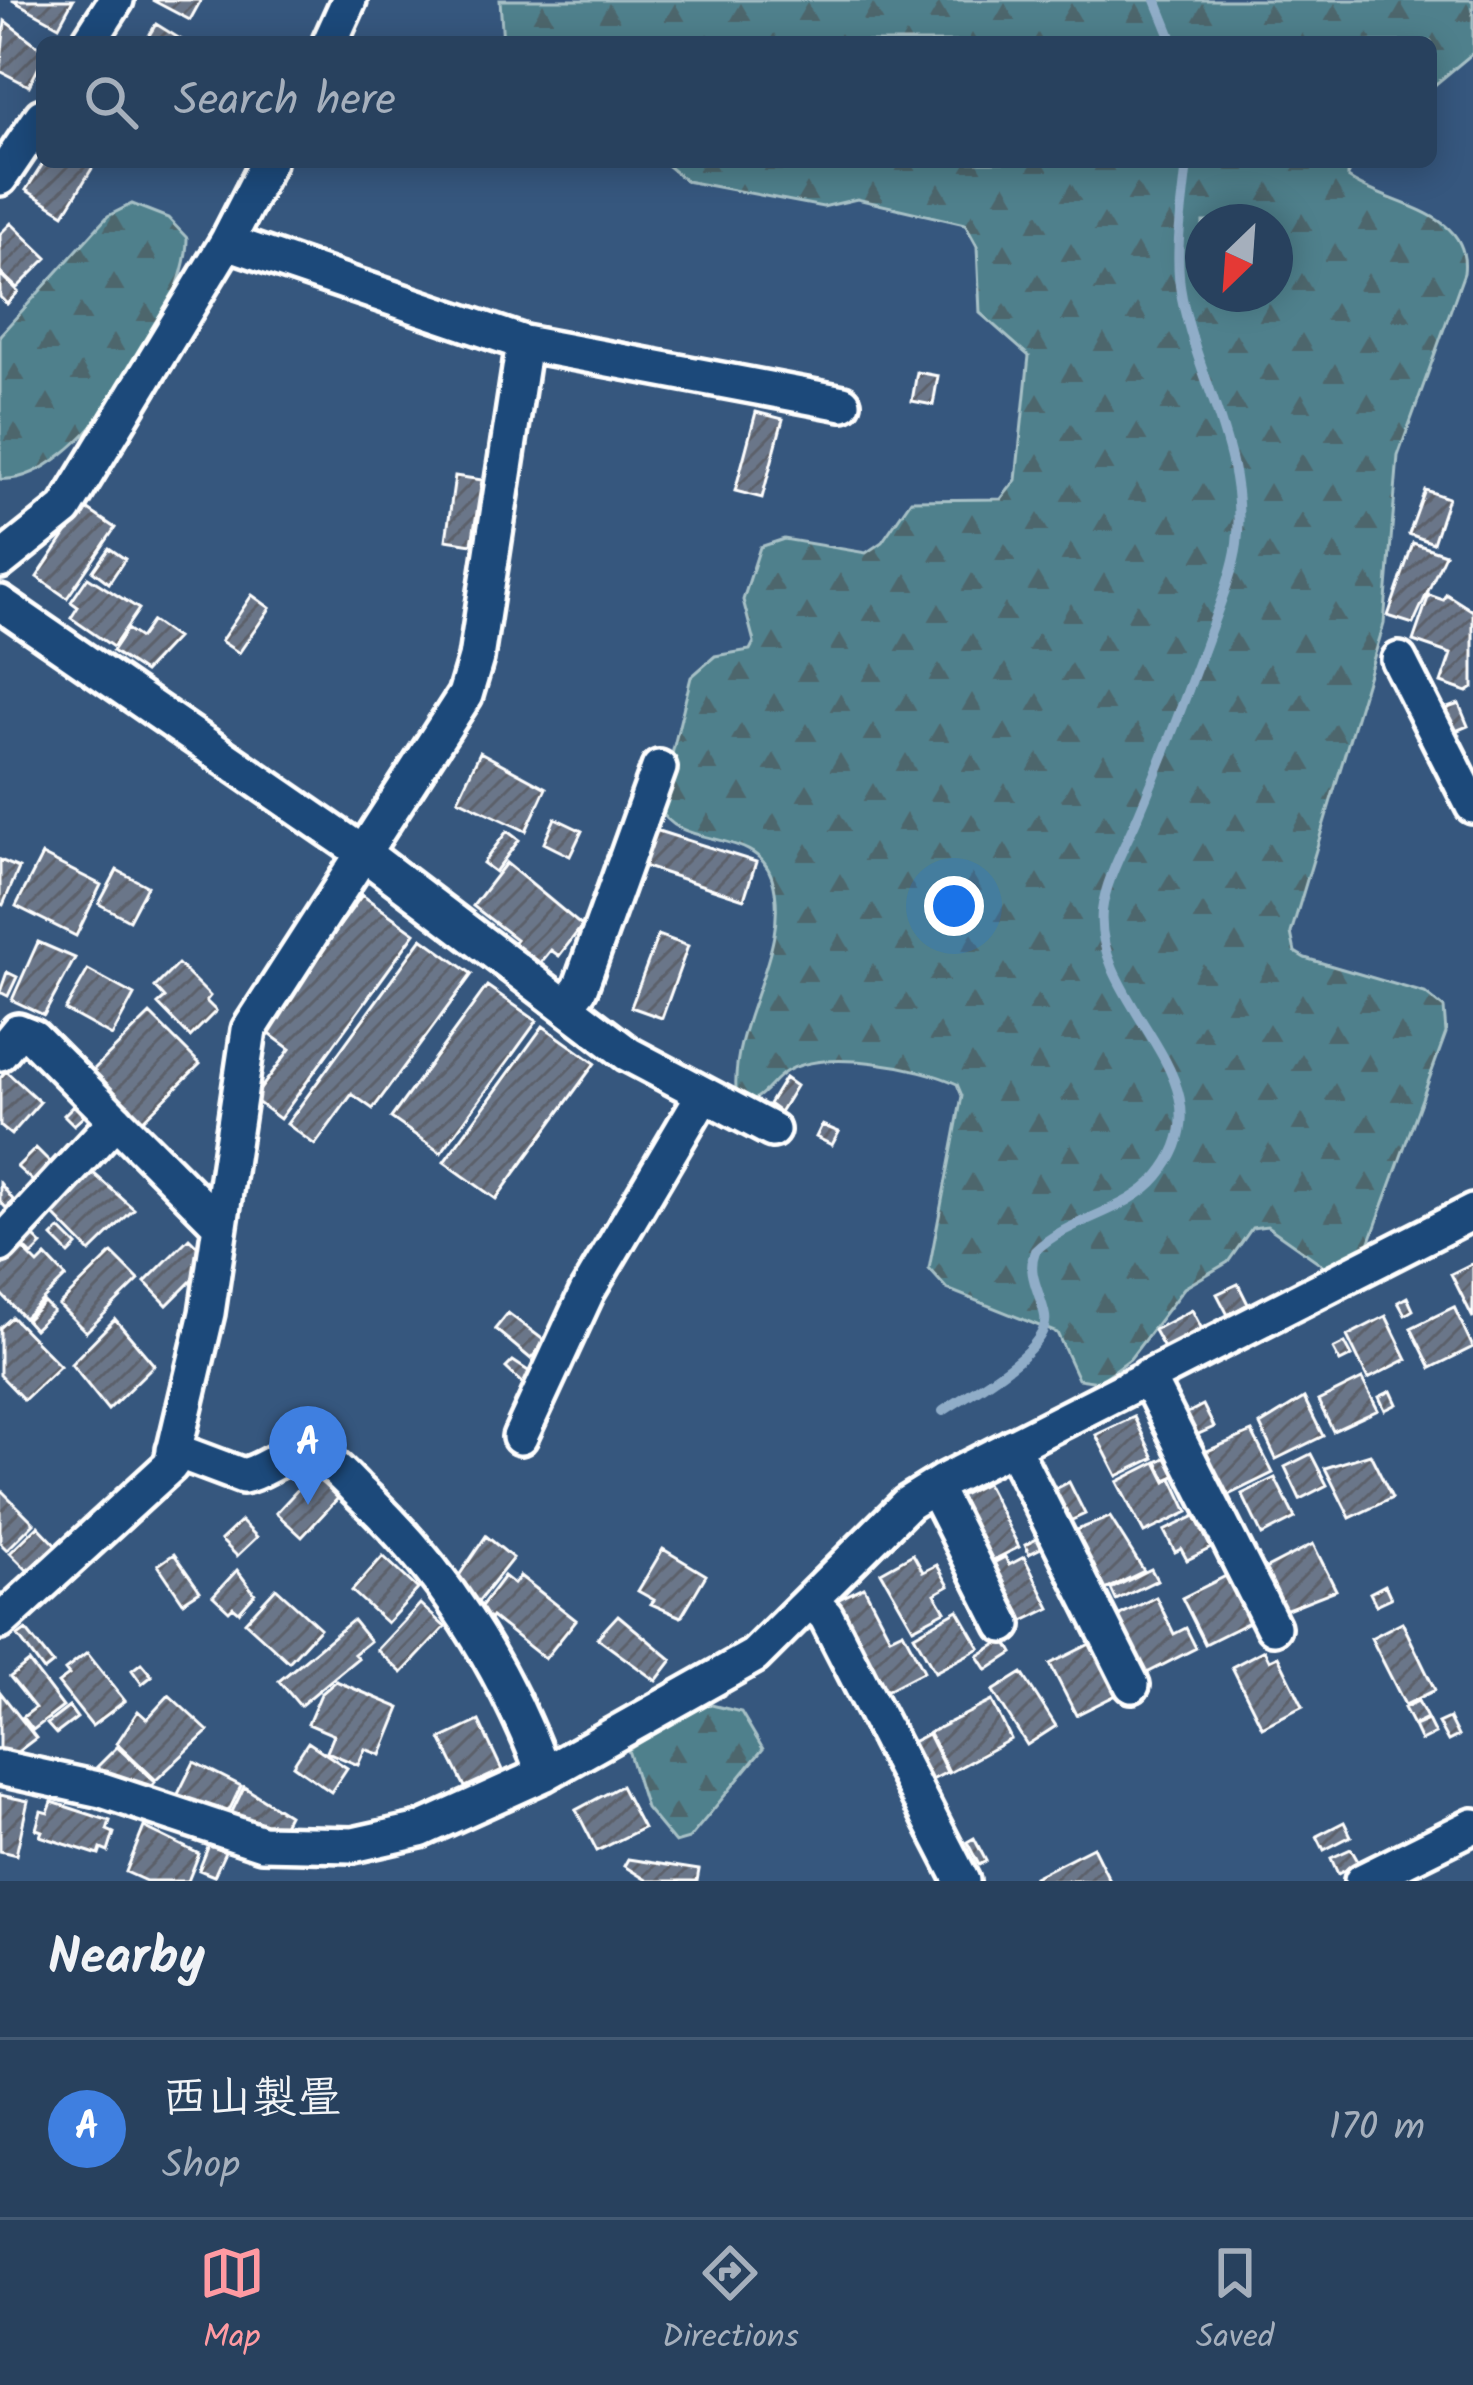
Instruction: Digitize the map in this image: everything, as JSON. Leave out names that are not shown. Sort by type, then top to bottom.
[{"type":"street","points":[[93,36],[116,0]]},
{"type":"street","points":[[333,36],[350,0]]},
{"type":"street","points":[[5,161],[36,123]]},
{"type":"street","points":[[0,561],[65,509],[226,242],[265,168]]},
{"type":"street","points":[[226,242],[524,344],[843,403]]},
{"type":"street","points":[[5,1608],[171,1465],[207,1312],[249,1030],[456,713],[472,677],[524,344]]},
{"type":"street","points":[[0,603],[366,855],[628,1054],[772,1130]]},
{"type":"street","points":[[1399,660],[1473,806]]},
{"type":"street","points":[[566,1006],[580,988],[659,768]]},
{"type":"street","points":[[0,1053],[18,1031],[33,1037],[220,1225]]},
{"type":"street","points":[[520,1437],[580,1304],[702,1097]]},
{"type":"street","points":[[0,1245],[116,1120]]},
{"type":"street","points":[[0,1768],[102,1790],[262,1843],[353,1845],[420,1830],[544,1774],[754,1656],[893,1516],[934,1487],[1473,1212]]},
{"type":"street","points":[[1148,1377],[1273,1627]]},
{"type":"street","points":[[1012,1446],[1132,1685]]},
{"type":"street","points":[[175,1450],[243,1476],[294,1454],[308,1454],[333,1467],[408,1538],[491,1655],[544,1774]]},
{"type":"street","points":[[934,1487],[1004,1625]]},
{"type":"street","points":[[812,1602],[826,1616],[962,1881]]},
{"type":"street","points":[[1362,1881],[1473,1826]]},
{"type":"green space","points":[[500,0],[1473,0],[1473,53],[1437,83],[1437,36],[503,36]]},
{"type":"green space","points":[[670,168],[1348,168],[1348,178],[1365,188],[1442,223],[1463,252],[1464,273],[1398,456],[1384,624],[1291,933],[1295,952],[1305,958],[1425,993],[1444,1008],[1446,1033],[1369,1244],[1324,1266],[1267,1226],[1252,1228],[1228,1262],[1184,1288],[1130,1359],[1099,1382],[1078,1379],[1057,1333],[947,1289],[929,1269],[962,1096],[957,1084],[897,1066],[826,1061],[789,1070],[753,1100],[736,1089],[743,1036],[775,931],[772,878],[750,851],[682,829],[659,807],[691,677],[715,656],[750,650],[754,642],[743,600],[760,547],[784,539],[866,553],[882,542],[911,500],[1001,499],[1016,480],[1029,356],[980,313],[977,246],[965,224],[857,199],[823,207],[686,181]]},
{"type":"green space","points":[[132,204],[168,218],[187,238],[169,307],[123,388],[94,425],[30,474],[0,479],[0,335],[108,216]]},
{"type":"green space","points":[[703,1703],[741,1712],[763,1749],[689,1839],[675,1843],[646,1808],[628,1750]]},
{"type":"building","points":[[12,0],[73,0],[59,26]]},
{"type":"building","points":[[152,0],[201,0],[190,20]]},
{"type":"building","points":[[5,21],[36,44],[36,73],[29,86],[0,71]]},
{"type":"building","points":[[156,24],[175,36],[149,36]]},
{"type":"building","points":[[40,168],[92,168],[64,214],[26,190]]},
{"type":"building","points":[[11,223],[47,258],[17,288],[0,272],[0,234]]},
{"type":"building","points":[[0,274],[18,292],[7,304],[0,297]]},
{"type":"building","points":[[917,372],[938,376],[933,405],[912,401]]},
{"type":"building","points":[[756,412],[783,419],[762,498],[735,491]]},
{"type":"building","points":[[455,476],[482,480],[472,544],[446,540]]},
{"type":"building","points":[[1425,490],[1448,498],[1433,543],[1409,534]]},
{"type":"building","points":[[84,507],[115,528],[67,598],[37,577]]},
{"type":"building","points":[[1413,543],[1445,554],[1413,624],[1388,616]]},
{"type":"building","points":[[109,548],[125,559],[109,583],[93,571]]},
{"type":"building","points":[[88,577],[139,609],[113,647],[71,618],[78,607],[71,602]]},
{"type":"building","points":[[1446,594],[1473,611],[1473,688],[1467,692],[1441,683],[1451,654],[1413,641],[1429,595],[1443,600]]},
{"type":"building","points":[[252,595],[270,608],[239,653],[221,641]]},
{"type":"building","points":[[152,621],[176,638],[144,672],[112,651],[127,629],[140,638]]},
{"type":"building","points":[[1459,704],[1468,726],[1451,733],[1442,710]]},
{"type":"building","points":[[480,752],[546,788],[526,831],[458,799]]},
{"type":"building","points":[[555,818],[582,831],[570,856],[544,843]]},
{"type":"building","points":[[655,830],[756,862],[744,899],[643,866]]},
{"type":"building","points":[[507,831],[519,840],[495,872],[483,863]]},
{"type":"building","points":[[42,855],[101,885],[76,936],[16,906]]},
{"type":"building","points":[[0,860],[19,868],[3,905],[0,904]]},
{"type":"building","points":[[506,863],[582,926],[559,956],[551,950],[539,965],[512,944],[516,939],[473,906]]},
{"type":"building","points":[[117,870],[147,886],[129,920],[99,904]]},
{"type":"building","points":[[362,895],[415,933],[280,1119],[253,1099],[290,1049],[264,1030]]},
{"type":"building","points":[[658,935],[688,946],[662,1018],[631,1007]]},
{"type":"building","points":[[422,938],[472,974],[373,1109],[352,1094],[315,1145],[287,1124]]},
{"type":"building","points":[[38,942],[75,958],[44,1015],[12,1000]]},
{"type":"building","points":[[178,964],[210,996],[206,1001],[216,1011],[190,1037],[158,1004],[165,998],[155,987]]},
{"type":"building","points":[[88,970],[134,995],[112,1036],[65,1010]]},
{"type":"building","points":[[7,972],[17,977],[8,996],[0,992]]},
{"type":"building","points":[[487,986],[537,1021],[441,1153],[391,1118]]},
{"type":"building","points":[[150,1014],[200,1064],[136,1127],[86,1077]]},
{"type":"building","points":[[543,1026],[595,1063],[496,1199],[444,1162]]},
{"type":"building","points":[[6,1071],[40,1102],[11,1135],[0,1126],[0,1078]]},
{"type":"building","points":[[785,1078],[796,1086],[780,1112],[769,1104]]},
{"type":"building","points":[[74,1105],[84,1116],[74,1125],[64,1115]]},
{"type":"building","points":[[822,1125],[839,1132],[832,1145],[816,1137]]},
{"type":"building","points":[[36,1148],[54,1166],[36,1184],[17,1167]]},
{"type":"building","points":[[92,1172],[134,1209],[90,1252],[51,1212]]},
{"type":"building","points":[[0,1183],[14,1201],[6,1208],[0,1201]]},
{"type":"building","points":[[60,1229],[77,1246],[69,1254],[52,1237]]},
{"type":"building","points":[[29,1232],[42,1245],[32,1255],[19,1242]]},
{"type":"building","points":[[189,1238],[198,1247],[193,1279],[167,1305],[145,1282]]},
{"type":"building","points":[[21,1247],[38,1264],[46,1256],[66,1277],[24,1318],[0,1293],[0,1267]]},
{"type":"building","points":[[112,1253],[139,1280],[86,1332],[59,1305]]},
{"type":"building","points":[[1473,1263],[1473,1318],[1451,1274]]},
{"type":"building","points":[[1238,1284],[1248,1304],[1228,1315],[1217,1294]]},
{"type":"building","points":[[1407,1297],[1413,1310],[1405,1315],[1398,1302]]},
{"type":"building","points":[[44,1302],[53,1311],[34,1329],[26,1320]]},
{"type":"building","points":[[1454,1307],[1473,1347],[1431,1368],[1411,1328]]},
{"type":"building","points":[[1192,1310],[1203,1331],[1165,1350],[1154,1330]]},
{"type":"building","points":[[508,1313],[545,1341],[531,1359],[495,1329]]},
{"type":"building","points":[[1386,1316],[1407,1359],[1368,1379],[1347,1336]]},
{"type":"building","points":[[12,1317],[60,1366],[24,1400],[0,1375],[0,1328]]},
{"type":"building","points":[[115,1319],[154,1365],[108,1410],[71,1364]]},
{"type":"building","points":[[1345,1343],[1352,1356],[1340,1362],[1333,1349]]},
{"type":"building","points":[[513,1361],[536,1376],[526,1387],[506,1368]]},
{"type":"building","points":[[1362,1379],[1378,1410],[1333,1431],[1318,1401]]},
{"type":"building","points":[[1391,1391],[1397,1404],[1385,1410],[1379,1397]]},
{"type":"building","points":[[1304,1398],[1323,1436],[1276,1459],[1260,1425]]},
{"type":"building","points":[[1203,1405],[1214,1427],[1194,1436],[1184,1415]]},
{"type":"building","points":[[1134,1417],[1154,1458],[1117,1476],[1096,1435]]},
{"type":"building","points":[[1252,1432],[1273,1473],[1222,1498],[1200,1454]]},
{"type":"building","points":[[1311,1454],[1327,1485],[1300,1499],[1285,1467]]},
{"type":"building","points":[[1370,1454],[1392,1498],[1350,1518],[1325,1468]]},
{"type":"building","points":[[1171,1455],[1180,1474],[1166,1480],[1157,1462]]},
{"type":"building","points":[[1156,1462],[1166,1482],[1172,1478],[1188,1512],[1144,1533],[1117,1482]]},
{"type":"building","points":[[313,1473],[339,1497],[302,1537],[276,1513]]},
{"type":"building","points":[[1275,1478],[1295,1518],[1262,1535],[1242,1494]]},
{"type":"building","points":[[1069,1482],[1085,1514],[1063,1524],[1048,1493]]},
{"type":"building","points":[[986,1483],[1019,1547],[983,1565],[950,1501]]},
{"type":"building","points":[[0,1489],[34,1523],[7,1550],[0,1543]]},
{"type":"building","points":[[1195,1516],[1211,1548],[1187,1560],[1181,1549],[1175,1552],[1164,1531]]},
{"type":"building","points":[[1110,1517],[1144,1571],[1099,1593],[1069,1533]]},
{"type":"building","points":[[241,1521],[257,1537],[237,1556],[221,1540]]},
{"type":"building","points":[[38,1526],[57,1546],[30,1573],[10,1553]]},
{"type":"building","points":[[1047,1534],[1051,1543],[1029,1554],[1025,1545]]},
{"type":"building","points":[[486,1536],[513,1558],[473,1608],[450,1589]]},
{"type":"building","points":[[1313,1544],[1336,1590],[1277,1613],[1261,1571]]},
{"type":"building","points":[[663,1549],[706,1575],[681,1617],[651,1604],[654,1600],[638,1591]]},
{"type":"building","points":[[174,1554],[200,1591],[183,1602],[158,1565]]},
{"type":"building","points":[[913,1554],[923,1572],[937,1565],[949,1586],[935,1594],[945,1611],[913,1628],[881,1572]]},
{"type":"building","points":[[383,1556],[418,1589],[387,1623],[352,1591]]},
{"type":"building","points":[[1005,1557],[1009,1565],[1024,1557],[1050,1608],[1013,1626],[984,1568]]},
{"type":"building","points":[[1151,1569],[1157,1580],[1116,1600],[1111,1589]]},
{"type":"building","points":[[237,1570],[255,1594],[239,1612],[233,1607],[229,1611],[213,1596]]},
{"type":"building","points":[[1236,1571],[1259,1617],[1205,1644],[1182,1598]]},
{"type":"building","points":[[504,1576],[514,1584],[520,1576],[576,1620],[545,1659],[492,1617],[488,1623],[476,1613]]},
{"type":"building","points":[[1385,1585],[1391,1598],[1376,1605],[1370,1593]]},
{"type":"building","points":[[864,1587],[890,1637],[903,1631],[924,1671],[880,1694],[833,1602]]},
{"type":"building","points":[[276,1588],[320,1628],[289,1662],[245,1622]]},
{"type":"building","points":[[1156,1597],[1174,1634],[1186,1628],[1196,1648],[1147,1673],[1118,1616]]},
{"type":"building","points":[[420,1604],[445,1627],[402,1673],[377,1650]]},
{"type":"building","points":[[958,1610],[980,1648],[935,1672],[914,1635]]},
{"type":"building","points":[[618,1615],[672,1660],[656,1681],[597,1638]]},
{"type":"building","points":[[353,1620],[370,1641],[354,1654],[358,1658],[300,1706],[279,1681]]},
{"type":"building","points":[[1402,1622],[1435,1690],[1405,1705],[1371,1638]]},
{"type":"building","points":[[26,1630],[53,1664],[44,1671],[18,1636]]},
{"type":"building","points":[[1005,1639],[1013,1653],[987,1670],[978,1656]]},
{"type":"building","points":[[1094,1642],[1120,1693],[1076,1715],[1050,1664]]},
{"type":"building","points":[[1264,1650],[1269,1660],[1278,1656],[1303,1706],[1262,1727],[1232,1667]]},
{"type":"building","points":[[87,1653],[125,1701],[92,1726],[58,1683],[69,1675],[65,1670]]},
{"type":"building","points":[[29,1662],[63,1707],[33,1730],[23,1717],[35,1708],[10,1677]]},
{"type":"building","points":[[141,1663],[152,1676],[142,1684],[132,1670]]},
{"type":"building","points":[[1022,1673],[1056,1726],[1027,1745],[993,1691]]},
{"type":"building","points":[[336,1681],[400,1708],[381,1755],[365,1749],[358,1765],[327,1752],[334,1735],[308,1724],[321,1694]]},
{"type":"building","points":[[0,1692],[36,1738],[7,1760],[0,1752]]},
{"type":"building","points":[[169,1695],[208,1731],[156,1780],[117,1743],[138,1711],[147,1719]]},
{"type":"building","points":[[992,1701],[1011,1739],[949,1773],[929,1733]]},
{"type":"building","points":[[1418,1701],[1427,1718],[1413,1725],[1404,1708]]},
{"type":"building","points":[[69,1707],[77,1718],[56,1734],[47,1724]]},
{"type":"building","points":[[1449,1718],[1458,1736],[1448,1741],[1438,1723]]},
{"type":"building","points":[[1428,1720],[1435,1734],[1421,1741],[1414,1726]]},
{"type":"building","points":[[479,1721],[502,1770],[465,1787],[441,1739]]},
{"type":"building","points":[[928,1734],[947,1772],[928,1782],[908,1744]]},
{"type":"building","points":[[308,1742],[347,1768],[331,1792],[293,1765]]},
{"type":"building","points":[[117,1747],[155,1782],[142,1796],[124,1779],[117,1786],[97,1767]]},
{"type":"building","points":[[194,1762],[241,1786],[225,1819],[177,1796]]},
{"type":"building","points":[[621,1786],[643,1828],[597,1851],[576,1810]]},
{"type":"building","points":[[244,1787],[288,1815],[277,1836],[228,1820]]},
{"type":"building","points":[[0,1795],[28,1801],[16,1855],[0,1851]]},
{"type":"building","points":[[52,1802],[110,1821],[107,1830],[114,1833],[108,1852],[101,1849],[99,1855],[40,1836],[42,1831],[36,1829],[41,1811],[48,1813]]},
{"type":"building","points":[[1344,1822],[1351,1836],[1324,1850],[1317,1836]]},
{"type":"building","points":[[144,1827],[199,1854],[188,1881],[146,1881],[126,1872]]},
{"type":"building","points":[[974,1838],[986,1861],[979,1865],[967,1842]]},
{"type":"building","points":[[209,1845],[225,1852],[214,1876],[199,1870]]},
{"type":"building","points":[[1093,1847],[1110,1881],[1036,1881],[1034,1877]]},
{"type":"building","points":[[1351,1849],[1359,1863],[1338,1874],[1331,1858]]},
{"type":"building","points":[[628,1859],[699,1870],[697,1881],[648,1881],[624,1866]]},
{"type":"waterway","points":[[1156,0],[1171,36]]},
{"type":"waterway","points":[[943,1411],[1006,1369],[1035,1343],[1045,1316],[1032,1268],[1035,1251],[1065,1230],[1131,1199],[1158,1176],[1178,1142],[1181,1109],[1173,1076],[1118,980],[1105,946],[1102,911],[1113,872],[1222,599],[1237,544],[1238,511],[1229,449],[1179,281],[1186,168]]},
{"type":"place","name":"西山製畳","points":[[308,1505]]}]
